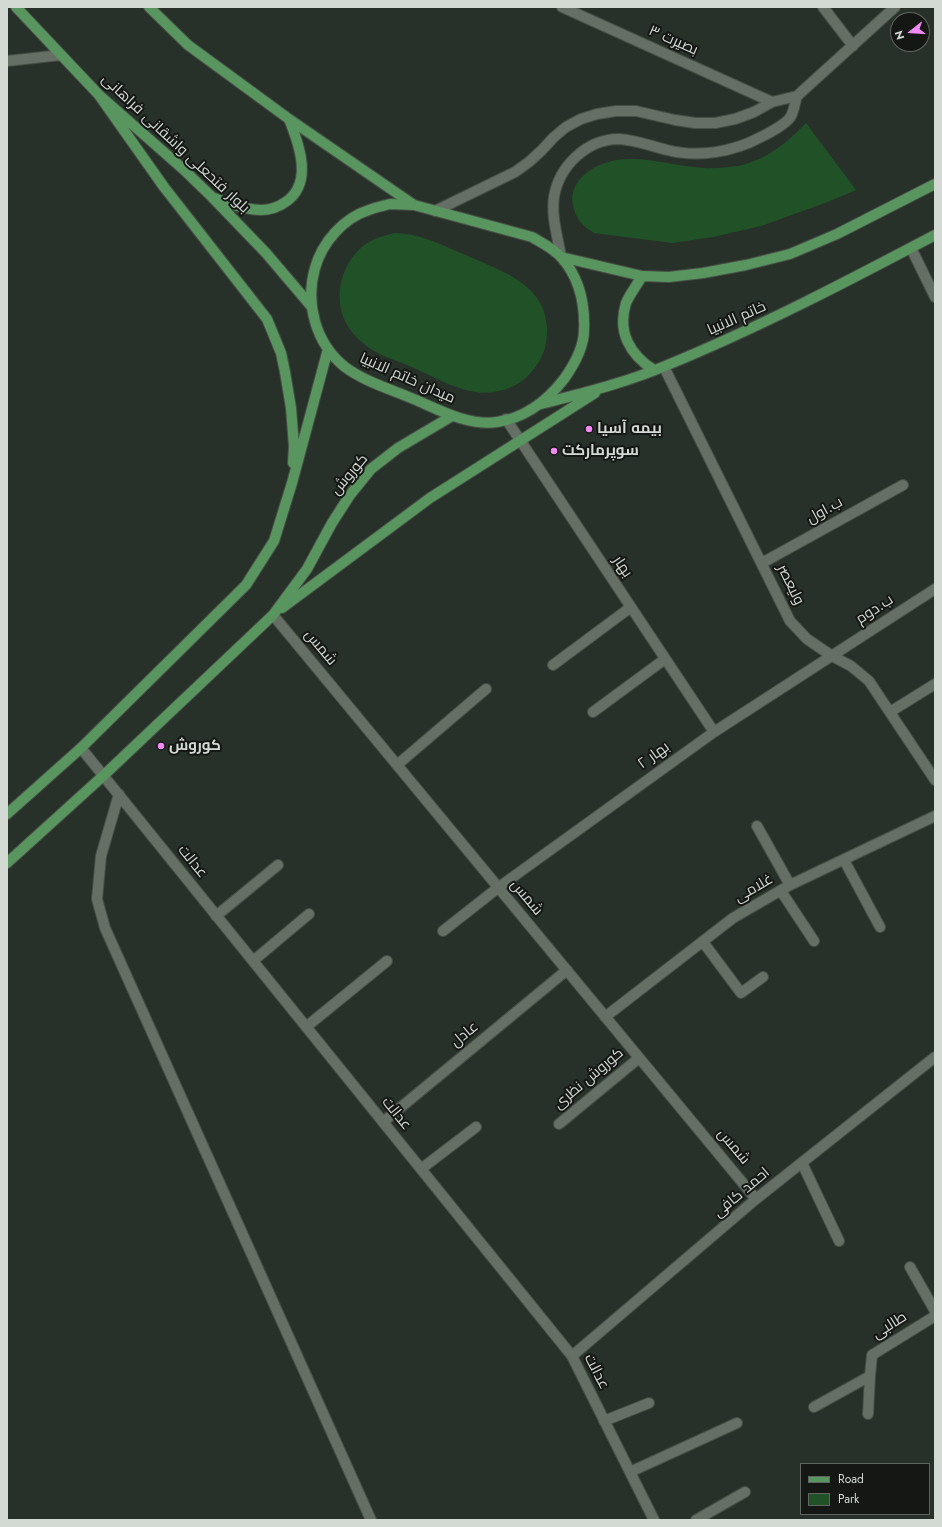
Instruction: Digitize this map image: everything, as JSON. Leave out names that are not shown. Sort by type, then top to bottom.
[{"type":"main road","name":"بلوار فتحعلی واشقانی فراهانی","points":[[16,7],[99,95],[183,169],[212,197],[266,253],[311,306]]},
{"type":"main road","points":[[149,7],[188,45],[289,120],[414,205]]},
{"type":"main road","points":[[99,95],[164,187],[267,319],[281,353],[291,408],[294,446],[292,482]]},
{"type":"main road","points":[[212,197],[245,208],[262,210],[278,208],[289,199],[299,188],[302,176],[298,142],[289,120]]},
{"type":"main road","points":[[561,257],[642,276],[669,277],[703,274],[790,254],[837,234],[935,184]]},
{"type":"main road","name":"میدان خاتم الانبیا","points":[[390,204],[414,205],[532,237],[548,246],[561,257],[571,271],[580,290],[585,313],[584,336],[573,366],[557,388],[540,404],[519,416],[497,422],[473,422],[452,416],[364,378],[345,366],[328,350],[317,329],[311,306],[311,282],[318,259],[330,238],[347,222],[367,210],[390,204]]},
{"type":"main road","name":"خاتم الانبیا","points":[[540,404],[603,387],[664,367],[778,317],[935,235]]},
{"type":"main road","points":[[642,276],[626,303],[624,329],[634,354],[643,363],[654,370]]},
{"type":"main road","points":[[7,814],[81,748],[246,585],[274,541],[292,482],[328,350]]},
{"type":"main road","points":[[273,615],[430,498],[603,387]]},
{"type":"main road","name":"کوروش","points":[[7,863],[103,776],[273,615],[307,569],[332,523],[350,495],[371,469],[398,448],[452,416]]},
{"type":"street","name":"بصیرت ۳","points":[[562,7],[575,11],[772,102]]},
{"type":"street","points":[[823,7],[853,46]]},
{"type":"street","points":[[435,211],[515,172],[530,162],[566,127],[592,116],[616,111],[636,111],[695,123],[715,122],[742,116],[754,112],[772,102],[797,96],[895,7]]},
{"type":"street","points":[[7,61],[61,55]]},
{"type":"street","points":[[561,257],[554,213],[554,197],[558,182],[566,168],[576,156],[603,142],[618,139],[688,153],[709,153],[730,149],[752,142],[791,117],[797,96]]},
{"type":"street","points":[[911,248],[935,297]]},
{"type":"street","name":"ولیعصر","points":[[664,367],[790,621],[807,639],[832,656],[851,666],[869,681],[934,775]]},
{"type":"street","name":"بهار","points":[[506,419],[714,732]]},
{"type":"street","name":"ب.اول","points":[[762,563],[903,485]]},
{"type":"street","name":"ب.دوم","points":[[832,656],[935,590]]},
{"type":"street","points":[[553,664],[631,607]]},
{"type":"street","name":"شمس","points":[[273,615],[756,1199]]},
{"type":"street","name":"بهار ۲","points":[[443,931],[499,887],[714,732],[832,656]]},
{"type":"street","points":[[593,712],[665,659]]},
{"type":"street","points":[[890,712],[935,684]]},
{"type":"street","points":[[397,765],[486,689]]},
{"type":"street","name":"عدالت","points":[[81,748],[572,1356],[654,1520]]},
{"type":"street","points":[[119,794],[102,856],[97,899],[105,928],[361,1494],[371,1520]]},
{"type":"street","name":"غلامی","points":[[605,1017],[733,918],[785,888],[935,816]]},
{"type":"street","points":[[757,826],[785,888],[814,941]]},
{"type":"street","points":[[844,860],[880,927]]},
{"type":"street","points":[[216,916],[278,865]]},
{"type":"street","points":[[253,961],[309,914]]},
{"type":"street","points":[[703,942],[741,993],[763,977]]},
{"type":"street","points":[[306,1027],[388,961]]},
{"type":"street","name":"عادل","points":[[383,1122],[567,970]]},
{"type":"street","name":"احمد کافی","points":[[572,1356],[756,1199],[935,1057]]},
{"type":"street","name":"کوروش نظری","points":[[559,1124],[639,1058]]},
{"type":"street","points":[[421,1169],[476,1126]]},
{"type":"street","points":[[802,1163],[838,1241]]},
{"type":"street","points":[[910,1267],[935,1311]]},
{"type":"street","name":"طالبی","points":[[870,1376],[872,1355],[935,1316]]},
{"type":"street","points":[[814,1407],[870,1376]]},
{"type":"street","points":[[868,1414],[870,1376]]},
{"type":"street","points":[[604,1421],[649,1404]]},
{"type":"street","points":[[630,1472],[736,1423]]},
{"type":"street","points":[[696,1520],[745,1492]]},
{"type":"green space","points":[[806,123],[856,190],[761,226],[713,237],[672,243],[594,233],[583,225],[574,210],[572,197],[574,188],[584,175],[598,166],[612,161],[627,159],[658,161],[704,168],[738,166],[758,160],[775,150],[784,144]]},
{"type":"green space","points":[[394,233],[414,235],[441,244],[494,267],[520,281],[530,290],[539,301],[545,314],[547,336],[543,355],[530,374],[509,388],[500,391],[483,393],[451,385],[380,354],[360,341],[345,322],[341,311],[340,287],[343,276],[354,255],[363,246],[374,240]]},
{"type":"place","name":"بیمه آسیا","points":[[589,429]]},
{"type":"place","name":"سوپرمارکت","points":[[554,451]]},
{"type":"place","name":"کوروش","points":[[161,746]]}]
